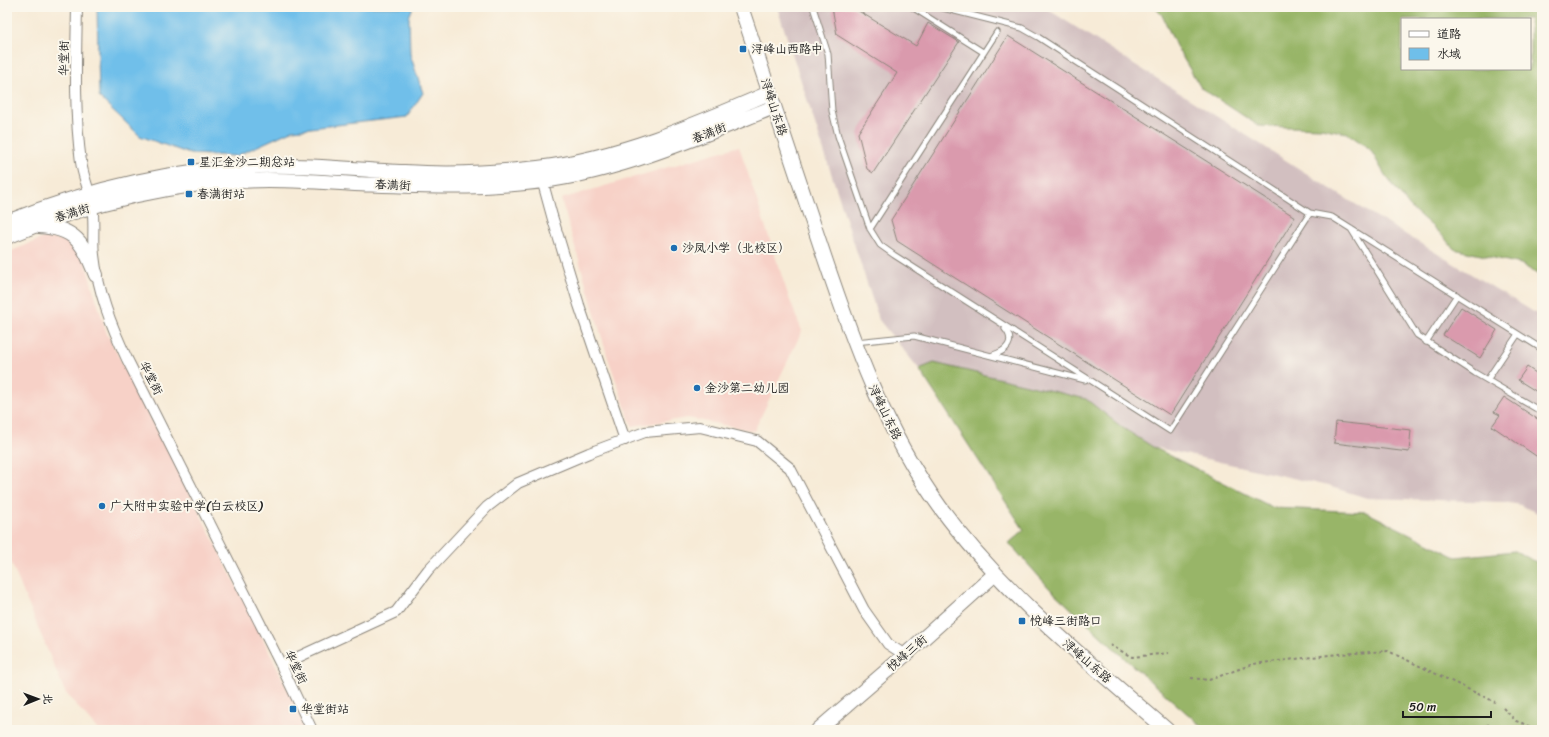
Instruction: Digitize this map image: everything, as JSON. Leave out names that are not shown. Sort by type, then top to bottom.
[{"type":"street","name":"华堂街","points":[[78,7],[77,119],[81,165],[90,200],[93,253],[96,275],[108,315],[127,358],[312,730]]},
{"type":"street","name":"浔峰山东路","points":[[741,7],[769,94],[854,342],[883,411],[914,468],[954,526],[995,574],[1059,636],[1167,730]]},
{"type":"street","name":"春满街","points":[[541,174],[640,144],[694,125],[769,94]]},
{"type":"street","name":"春满街","points":[[7,237],[56,217],[90,200],[128,184],[193,172],[260,166],[289,166],[407,173],[481,172],[541,174],[604,169],[644,157],[774,107]]},
{"type":"street","points":[[541,174],[579,305],[625,440]]},
{"type":"street","name":"春满街","points":[[7,222],[50,205],[90,200]]},
{"type":"street","points":[[34,226],[53,227],[71,234],[87,253],[96,275]]},
{"type":"street","points":[[281,665],[396,612],[428,570],[487,507],[518,483],[645,432],[700,427],[757,441],[790,468],[864,610],[888,644],[905,655]]},
{"type":"street","name":"悦峰三街","points":[[818,730],[905,655],[995,574]]},
{"type":"lane","points":[[813,7],[828,54],[832,111],[838,136],[870,228],[880,245],[1000,324],[1170,431],[1310,213]]},
{"type":"lane","points":[[912,7],[984,52]]},
{"type":"lane","points":[[939,7],[1022,28],[1045,41],[1310,213],[1332,217],[1351,228],[1542,349]]},
{"type":"lane","points":[[870,228],[997,32]]},
{"type":"lane","points":[[1351,228],[1416,335],[1487,380],[1542,412]]},
{"type":"lane","points":[[1426,342],[1457,295]]},
{"type":"lane","points":[[992,356],[1003,352],[1007,347],[1009,340],[1008,333],[1000,324]]},
{"type":"lane","points":[[1487,380],[1518,334]]},
{"type":"lane","points":[[854,342],[914,336],[1090,381]]},
{"type":"path","points":[[1110,645],[1132,657],[1169,653]]},
{"type":"path","points":[[1191,678],[1209,680],[1253,664],[1338,654],[1388,651],[1495,702]]},
{"type":"path","points":[[1503,708],[1516,721],[1536,730]]},
{"type":"path","points":[[1482,730],[1489,724]]},
{"type":"shaded area","points":[[777,7],[1044,7],[1342,196],[1542,317],[1542,515],[1520,505],[1504,502],[1367,498],[1328,486],[1153,447],[1123,428],[934,363],[919,369],[879,320]]},
{"type":"shaded area","name":"沙凤小学（北校区）","points":[[739,146],[789,298],[802,331],[754,431],[688,418],[632,426],[608,358],[561,199]]},
{"type":"shaded area","name":"广大附中实验中学(白云校区)","points":[[43,238],[70,240],[84,257],[107,334],[172,458],[307,730],[98,730],[65,692],[7,553],[7,253]]},
{"type":"green space","points":[[1154,7],[1542,7],[1542,277],[1521,264],[1454,249],[1440,233],[1410,207],[1385,175],[1370,149],[1347,133],[1321,128],[1259,126],[1201,88],[1176,46],[1162,15]]},
{"type":"green space","points":[[934,363],[1086,399],[1123,428],[1153,447],[1274,508],[1366,512],[1456,557],[1515,551],[1542,565],[1542,730],[1206,730],[1134,667],[1051,590],[1009,543],[1024,530],[919,369]]},
{"type":"water","points":[[97,7],[413,7],[409,17],[410,54],[423,93],[407,117],[293,130],[236,156],[190,154],[140,136],[99,97]]},
{"type":"building","points":[[832,7],[852,7],[916,46],[928,23],[959,42],[873,173],[867,169],[858,133],[897,73],[837,35]]},
{"type":"building","points":[[1008,36],[1295,217],[1170,415],[897,241],[891,220]]},
{"type":"building","points":[[1461,307],[1497,330],[1480,358],[1443,335]]},
{"type":"building","points":[[1527,367],[1542,377],[1542,395],[1518,380]]},
{"type":"building","points":[[1504,397],[1542,422],[1542,460],[1492,426],[1500,415],[1494,412]]},
{"type":"building","points":[[1336,422],[1411,430],[1409,452],[1334,443]]},
{"type":"place","name":"浔峰山西路中","points":[[743,49]]},
{"type":"place","name":"星汇金沙二期总站","points":[[191,162]]},
{"type":"place","name":"春满街站","points":[[189,194]]},
{"type":"place","name":"沙凤小学（北校区）","points":[[674,248]]},
{"type":"place","name":"金沙第二幼儿园","points":[[697,388]]},
{"type":"place","name":"广大附中实验中学(白云校区)","points":[[102,506]]},
{"type":"place","name":"悦峰三街路口","points":[[1022,621]]},
{"type":"place","name":"华堂街站","points":[[293,709]]}]
